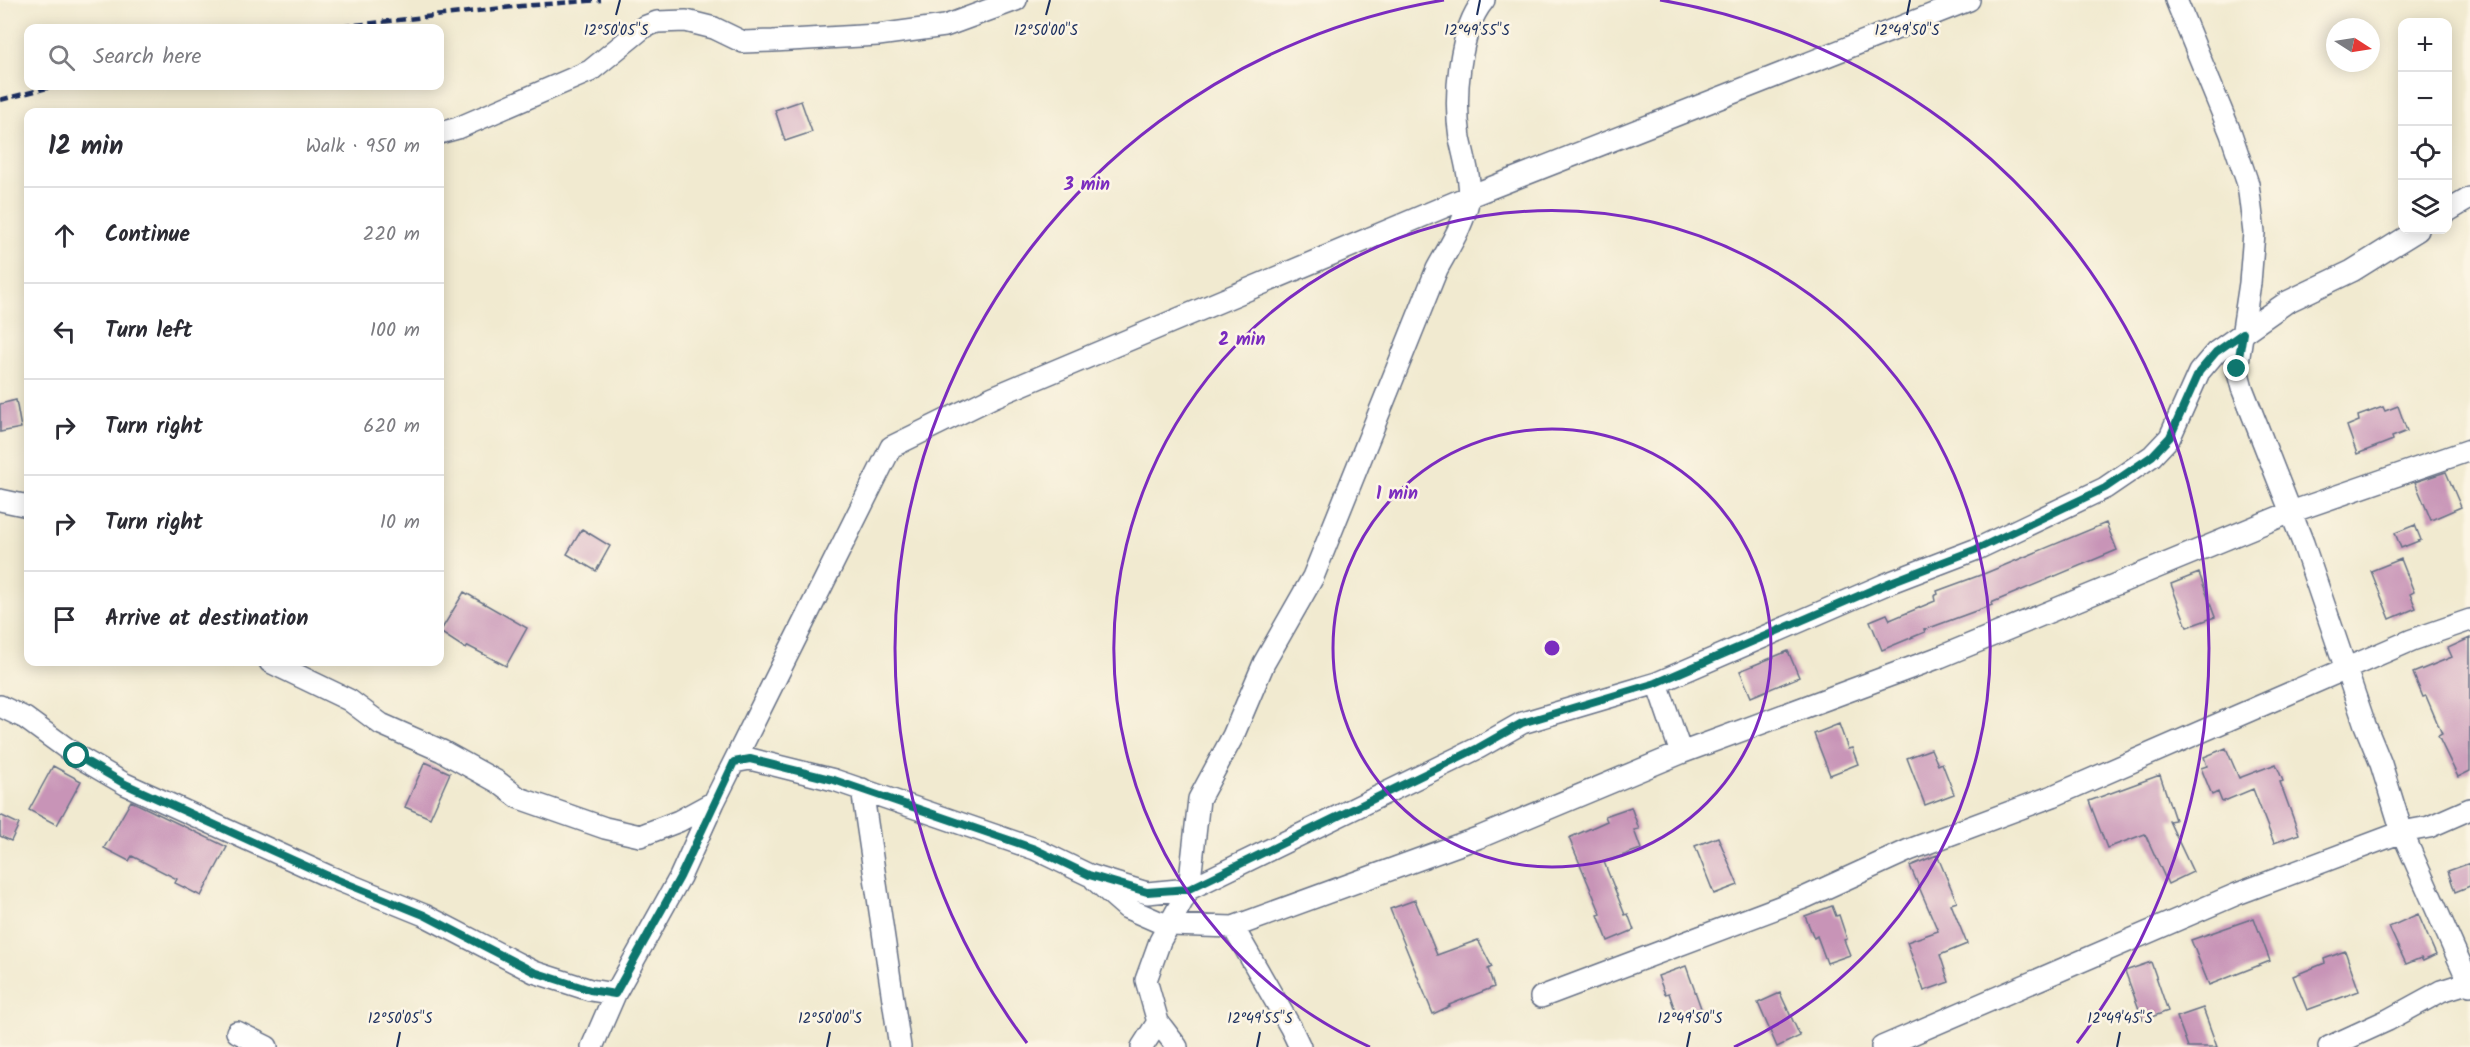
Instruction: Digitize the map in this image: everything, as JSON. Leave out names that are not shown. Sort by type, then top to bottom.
[{"type":"street","points":[[444,132],[468,124],[590,70],[644,27],[657,22],[686,21],[714,28],[742,42],[878,35],[945,26],[1016,0]]},
{"type":"street","points":[[1177,1047],[1158,1022],[1146,980],[1160,941],[1189,889],[1199,799],[1233,736],[1264,663],[1313,577],[1437,269],[1462,223],[1470,196],[1459,131],[1459,80],[1466,36],[1476,9],[1484,0]]},
{"type":"street","points":[[592,1047],[615,994],[680,877],[714,802],[891,447],[993,397],[1470,196],[1970,0]]},
{"type":"street","points":[[2176,0],[2231,134],[2248,184],[2254,233],[2237,369],[2381,764],[2402,832],[2470,983],[2441,991],[2388,1020],[2329,1047]]},
{"type":"street","points":[[2452,209],[2470,198]]},
{"type":"street","points":[[734,762],[750,759],[834,780],[1035,849],[1089,875],[1147,892],[1189,889],[1478,748],[1522,723],[1656,683],[1891,582],[1977,549],[2105,488],[2152,456],[2170,437],[2199,372],[2216,352],[2287,302],[2352,271],[2412,234]]},
{"type":"street","points":[[1089,875],[1127,908],[1170,925],[1233,927],[1480,837],[1681,753],[1940,657],[2291,512],[2470,450]]},
{"type":"street","points":[[0,500],[24,505]]},
{"type":"street","points":[[1541,997],[1806,897],[1909,850],[2053,796],[2346,671],[2412,640],[2470,621]]},
{"type":"street","points":[[278,666],[349,700],[381,724],[442,751],[498,782],[519,798],[605,828],[640,836],[679,821],[714,802]]},
{"type":"street","points":[[1656,683],[1681,753]]},
{"type":"street","points":[[0,706],[25,718],[77,756],[125,784],[328,876],[424,915],[534,972],[590,990],[615,994]]},
{"type":"street","points":[[862,789],[900,1047]]},
{"type":"street","points":[[1882,1047],[2237,894],[2402,832],[2430,827],[2470,809]]},
{"type":"street","points":[[1233,927],[1300,1047]]},
{"type":"street","points":[[1142,1047],[1158,1022]]},
{"type":"street","points":[[237,1032],[267,1047]]},
{"type":"building","points":[[801,101],[812,132],[785,141],[775,110]]},
{"type":"building","points":[[16,400],[21,428],[0,432],[0,404]]},
{"type":"building","points":[[2398,406],[2407,431],[2392,437],[2393,440],[2357,454],[2347,426],[2359,421],[2358,416],[2383,407],[2385,411]]},
{"type":"building","points":[[2446,472],[2461,507],[2431,520],[2415,482]]},
{"type":"building","points":[[2106,523],[2117,550],[1991,603],[1992,605],[1924,630],[1925,632],[1882,650],[1870,621],[1887,614],[1890,620],[1935,601],[1934,596],[1938,594],[1937,591]]},
{"type":"building","points":[[2415,525],[2421,540],[2401,548],[2395,533]]},
{"type":"building","points":[[582,529],[610,546],[596,571],[567,554]]},
{"type":"building","points":[[2401,559],[2414,592],[2410,594],[2416,608],[2390,619],[2371,571]]},
{"type":"building","points":[[2199,573],[2215,617],[2187,627],[2171,584]]},
{"type":"building","points":[[464,592],[527,628],[506,666],[468,646],[466,649],[444,635],[444,625]]},
{"type":"building","points":[[2470,638],[2470,771],[2458,777],[2438,736],[2442,734],[2426,696],[2423,697],[2413,673],[2452,657],[2448,648]]},
{"type":"building","points":[[1788,651],[1799,677],[1751,697],[1740,671]]},
{"type":"building","points":[[1839,724],[1848,749],[1852,748],[1858,764],[1830,775],[1814,734]]},
{"type":"building","points":[[2226,748],[2239,778],[2276,764],[2283,781],[2280,782],[2299,834],[2274,843],[2253,789],[2222,802],[2218,792],[2212,795],[2201,768],[2207,766],[2204,757]]},
{"type":"building","points":[[1931,749],[1938,765],[1942,763],[1954,794],[1925,805],[1907,758]]},
{"type":"building","points":[[425,762],[450,773],[430,818],[405,807]]},
{"type":"building","points":[[53,766],[81,781],[57,825],[29,810]]},
{"type":"building","points":[[2160,775],[2175,820],[2169,821],[2193,872],[2168,884],[2145,834],[2107,848],[2089,801]]},
{"type":"building","points":[[131,801],[227,847],[201,896],[175,883],[177,879],[132,856],[129,861],[104,848]]},
{"type":"building","points":[[1631,807],[1639,829],[1634,830],[1641,849],[1604,862],[1625,915],[1628,914],[1634,930],[1608,941],[1598,915],[1601,914],[1569,838],[1607,821],[1605,816]]},
{"type":"building","points":[[0,815],[19,824],[11,841],[0,836]]},
{"type":"building","points":[[1718,837],[1738,885],[1714,894],[1695,846]]},
{"type":"building","points":[[1937,855],[1957,902],[1951,904],[1967,944],[1940,955],[1949,982],[1924,991],[1907,942],[1938,931],[1910,866]]},
{"type":"building","points":[[2470,863],[2470,886],[2455,892],[2448,871]]},
{"type":"building","points":[[1415,900],[1437,955],[1478,940],[1492,967],[1488,969],[1494,987],[1433,1014],[1390,909]]},
{"type":"building","points":[[1832,906],[1836,916],[1839,915],[1847,939],[1844,940],[1850,955],[1827,963],[1817,936],[1814,938],[1805,916]]},
{"type":"building","points":[[2418,914],[2436,955],[2423,961],[2421,958],[2406,964],[2389,927]]},
{"type":"building","points":[[2254,918],[2270,961],[2209,985],[2191,940]]},
{"type":"building","points":[[2345,951],[2359,991],[2307,1010],[2293,976],[2325,963],[2324,959]]},
{"type":"building","points":[[2151,962],[2168,1011],[2143,1020],[2125,971]]},
{"type":"building","points":[[1686,966],[1701,1008],[1677,1016],[1669,993],[1665,994],[1658,976]]},
{"type":"building","points":[[1780,993],[1800,1036],[1777,1047],[1758,1003]]},
{"type":"building","points":[[2203,1008],[2217,1047],[2188,1047],[2177,1017]]},
{"type":"railway","points":[[364,24],[521,6],[601,0]]},
{"type":"railway","points":[[0,100],[39,90]]},
{"type":"route","points":[[77,756],[125,784],[328,876],[424,915],[534,972],[590,990],[615,994],[680,877],[734,762],[750,759],[834,780],[1035,849],[1089,875],[1147,892],[1189,889],[1478,748],[1522,723],[1656,683],[1891,582],[1977,549],[2072,505],[2105,488],[2152,456],[2170,437],[2199,372],[2216,352],[2243,333],[2237,369]]}]
